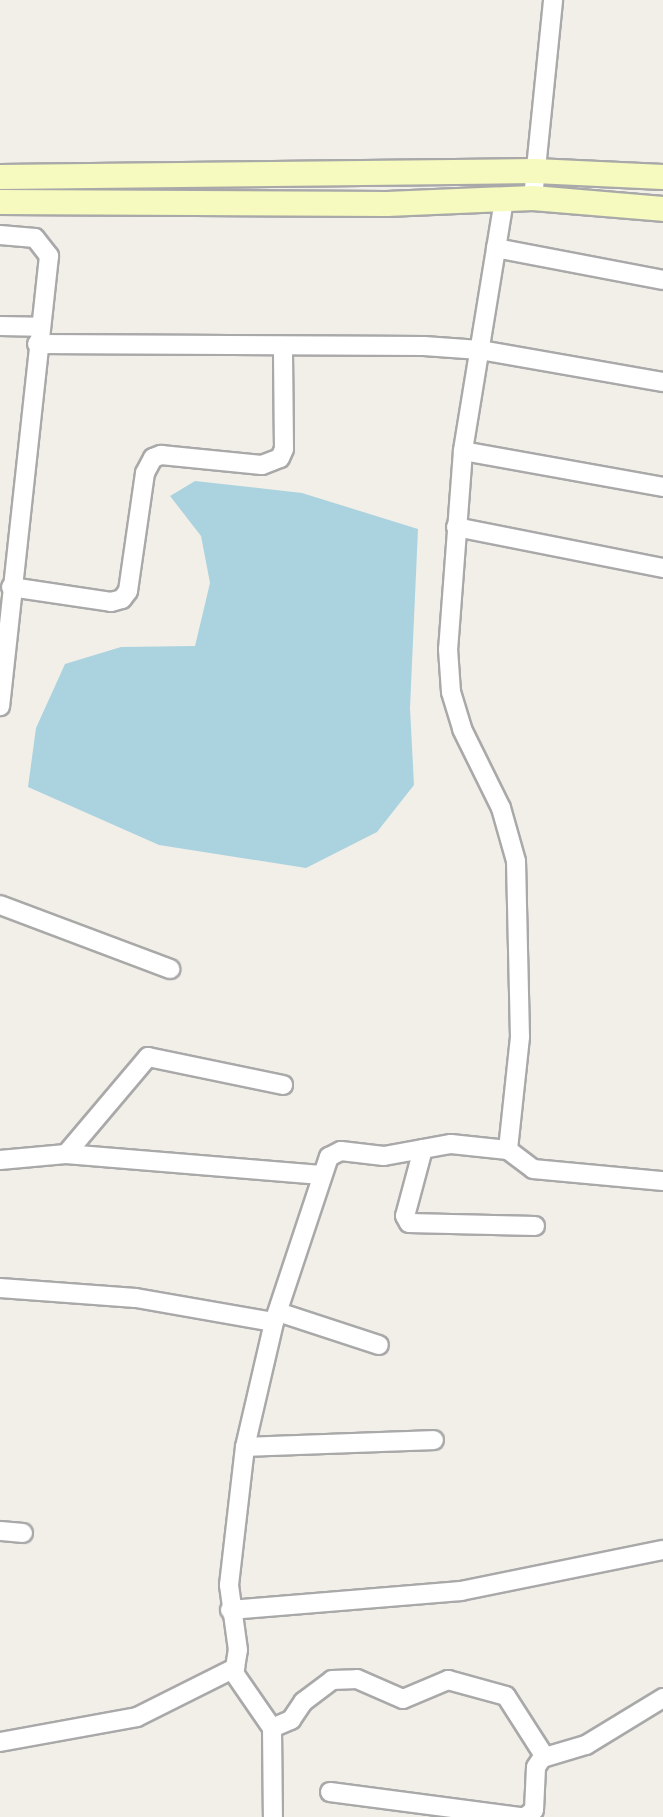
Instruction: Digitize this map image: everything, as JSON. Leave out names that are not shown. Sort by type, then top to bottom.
[{"type":"street","points":[[533,198],[553,0]]},
{"type":"street","points":[[0,177],[535,171],[663,177]]},
{"type":"street","points":[[0,202],[387,204],[533,198],[663,209]]},
{"type":"street","points":[[504,200],[463,451],[448,649],[451,692],[462,729],[501,808],[516,861],[520,1037],[508,1150]]},
{"type":"street","points":[[0,235],[35,238],[49,256],[38,336],[0,706]]},
{"type":"street","points":[[496,248],[663,280]]},
{"type":"street","points":[[0,326],[38,336],[283,348],[480,351],[663,382]]},
{"type":"street","points":[[11,587],[111,602],[122,599],[128,591],[145,473],[153,458],[161,455],[262,465],[280,458],[284,449],[283,348]]},
{"type":"street","points":[[463,451],[663,487]]},
{"type":"street","points":[[456,527],[663,568]]},
{"type":"street","points":[[0,905],[170,969]]},
{"type":"street","points":[[66,1154],[148,1057],[283,1085]]},
{"type":"street","points":[[0,1742],[136,1717],[232,1670],[239,1660],[230,1610],[232,1555],[245,1447],[276,1317],[329,1157],[341,1151],[384,1156],[451,1144],[508,1150],[533,1169],[663,1181]]},
{"type":"street","points":[[423,1149],[405,1216],[409,1223],[535,1226]]},
{"type":"street","points":[[0,1160],[66,1154],[321,1175]]},
{"type":"street","points":[[0,1288],[136,1298],[276,1317],[379,1345]]},
{"type":"street","points":[[245,1447],[434,1440]]},
{"type":"street","points":[[0,1531],[23,1533]]},
{"type":"street","points":[[230,1610],[455,1592],[663,1550]]},
{"type":"street","points":[[232,1670],[272,1728],[273,1817]]},
{"type":"street","points":[[272,1728],[292,1720],[303,1702],[332,1680],[356,1679],[402,1699],[448,1680],[506,1696],[545,1757]]},
{"type":"street","points":[[330,1792],[523,1817],[534,1810],[536,1767],[545,1757],[586,1745],[663,1698]]},
{"type":"water","points":[[195,481],[302,493],[418,529],[410,708],[414,785],[377,832],[306,868],[159,845],[28,787],[36,728],[65,664],[121,647],[195,646],[210,583],[201,536],[170,496]]}]
